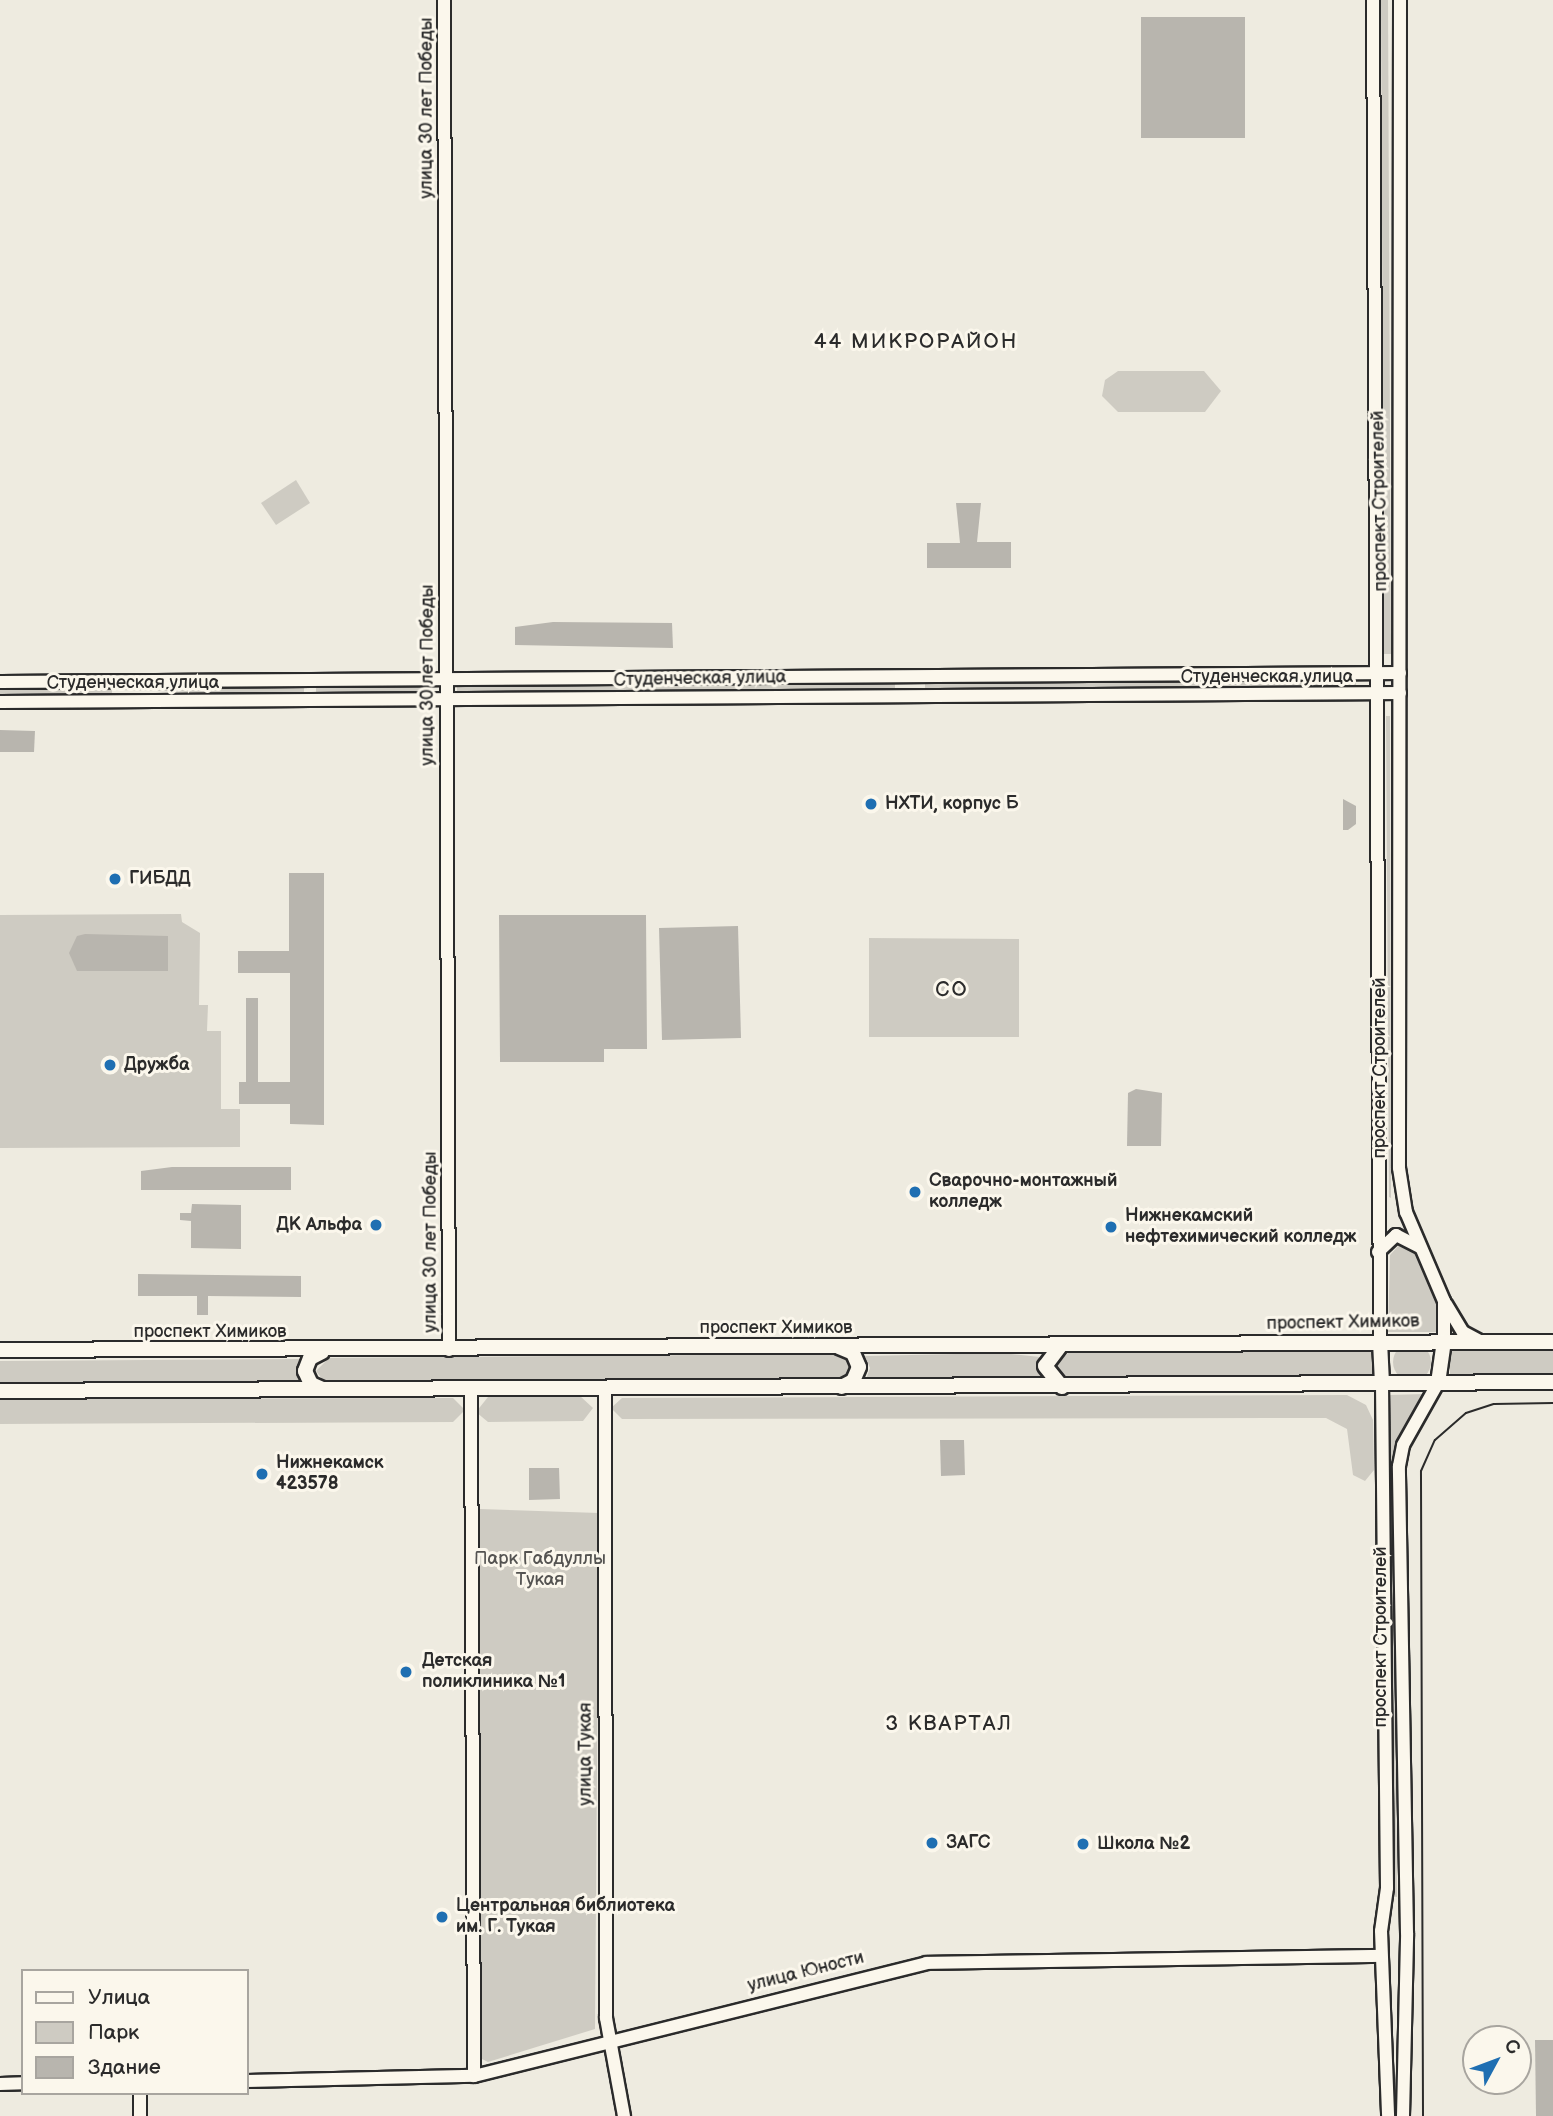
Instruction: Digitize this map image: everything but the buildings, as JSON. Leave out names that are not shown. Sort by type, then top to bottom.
[{"type":"main road","name":"улица 30 лет Победы","points":[[444,0],[449,1350]]},
{"type":"main road","name":"проспект Строителей","points":[[1373,0],[1380,673],[1378,1253],[1382,1384],[1387,1888],[1381,1931],[1381,1956],[1388,2116]]},
{"type":"main road","name":"проспект Строителей","points":[[1400,0],[1401,1196],[1444,1301],[1444,1341],[1438,1383],[1403,1446],[1399,1466],[1408,1933],[1403,2116]]},
{"type":"main road","name":"Студенческая улица","points":[[0,682],[1400,673]]},
{"type":"main road","points":[[900,677],[902,695]]},
{"type":"main road","points":[[919,677],[921,695]]},
{"type":"main road","points":[[301,681],[310,690],[304,700]]},
{"type":"main road","points":[[124,682],[115,692],[124,701]]},
{"type":"main road","name":"Студенческая улица","points":[[0,702],[1400,693]]},
{"type":"main road","points":[[1379,1197],[1394,1206],[1401,1196]]},
{"type":"main road","points":[[1378,1253],[1385,1240],[1400,1234],[1426,1252]]},
{"type":"main road","points":[[1444,1301],[1458,1326],[1478,1340]]},
{"type":"main road","name":"проспект Химиков","points":[[0,1350],[323,1352],[1478,1340],[1553,1342]]},
{"type":"main road","points":[[1062,1345],[1045,1366],[1062,1387]]},
{"type":"main road","points":[[838,1347],[853,1353],[859,1367],[853,1381],[839,1388]]},
{"type":"main road","points":[[323,1352],[310,1358],[305,1371],[311,1384],[324,1390]]},
{"type":"main road","points":[[0,1391],[605,1390],[1553,1382]]},
{"type":"main road","points":[[471,1390],[474,2076]]},
{"type":"main road","name":"улица Тукая","points":[[605,1390],[608,2040],[624,2116]]},
{"type":"main road","points":[[1381,1931],[1391,1918],[1408,1933]]},
{"type":"main road","name":"улица Юности","points":[[248,2081],[474,2076],[608,2040],[926,1963],[1381,1956]]},
{"type":"main road","points":[[1382,1996],[1395,2005],[1406,1994]]},
{"type":"main road","points":[[0,2084],[21,2084]]},
{"type":"main road","points":[[140,2095],[140,2116]]},
{"type":"green space","points":[[1381,0],[1388,0],[1391,654],[1384,654]]},
{"type":"green space","points":[[1118,371],[1204,371],[1221,391],[1205,412],[1118,412],[1102,396],[1105,380]]},
{"type":"green space","points":[[296,480],[310,503],[276,525],[261,503]]},
{"type":"green space","points":[[1356,679],[1356,688],[925,688],[925,682]]},
{"type":"green space","points":[[895,682],[895,690],[457,693],[457,685]]},
{"type":"green space","points":[[304,686],[304,695],[120,690],[124,687]]},
{"type":"green space","points":[[429,686],[429,693],[316,693],[316,687]]},
{"type":"green space","points":[[112,688],[112,695],[0,696],[0,689]]},
{"type":"green space","points":[[1386,716],[1390,716],[1391,1198],[1389,1197]]},
{"type":"green space","name":"Дружба","points":[[181,914],[182,922],[200,933],[199,1005],[208,1005],[207,1031],[221,1031],[221,1109],[240,1109],[240,1147],[0,1148],[0,915]]},
{"type":"green space","points":[[869,938],[1019,939],[1019,1037],[869,1037]]},
{"type":"green space","points":[[1401,1243],[1420,1257],[1437,1299],[1439,1332],[1388,1332],[1390,1255]]},
{"type":"green space","points":[[1412,1343],[1426,1348],[1431,1362],[1426,1376],[1412,1381],[1398,1376],[1393,1362],[1398,1348]]},
{"type":"green space","points":[[1553,1347],[1553,1375],[1450,1375],[1450,1351]]},
{"type":"green space","points":[[1373,1348],[1373,1376],[1068,1378],[1055,1366],[1068,1353]]},
{"type":"green space","points":[[1002,1353],[1040,1357],[1040,1379],[865,1382],[870,1368],[865,1356]]},
{"type":"green space","points":[[841,1354],[854,1367],[846,1379],[325,1383],[316,1371],[329,1358]]},
{"type":"green space","points":[[300,1359],[300,1382],[0,1383],[0,1361]]},
{"type":"green space","points":[[1425,1394],[1393,1466],[1397,1897],[1391,1896],[1389,1395]]},
{"type":"green space","points":[[1347,1395],[1366,1405],[1373,1420],[1374,1470],[1365,1481],[1353,1475],[1347,1429],[1326,1418],[622,1419],[611,1408],[622,1398]]},
{"type":"green space","points":[[580,1396],[593,1408],[583,1421],[488,1422],[476,1412],[488,1397]]},
{"type":"green space","points":[[453,1398],[465,1410],[453,1422],[0,1424],[0,1399]]},
{"type":"green space","name":"Парк Габдуллы Тукая","points":[[480,1509],[599,1513],[595,2029],[488,2062],[478,2057]]},
{"type":"tram line","points":[[1423,2116],[1421,1471],[1435,1440],[1466,1413],[1494,1404],[1553,1403]]},
{"type":"place","name":"НХТИ, корпус Б","points":[[871,804]]},
{"type":"place","name":"ГИБДД","points":[[115,879]]},
{"type":"place","name":"Дружба","points":[[110,1065]]},
{"type":"place","name":"Сварочно-монтажный колледж","points":[[915,1192]]},
{"type":"place","name":"ДК Альфа","points":[[376,1225]]},
{"type":"place","name":"Нижнекамский нефтехимический колледж","points":[[1111,1227]]},
{"type":"place","name":"Нижнекамск 423578","points":[[262,1474]]},
{"type":"place","name":"Детская поликлиника №1","points":[[406,1672]]},
{"type":"place","name":"ЗАГС","points":[[932,1843]]},
{"type":"place","name":"Школа №2","points":[[1083,1844]]},
{"type":"place","name":"Центральная библиотека им. Г. Тукая","points":[[442,1917]]},
{"type":"district","name":"44 МИКРОРАЙОН","points":[[916,342]]},
{"type":"district","name":"СО","points":[[952,990]]},
{"type":"district","name":"3 КВАРТАЛ","points":[[949,1724]]}]
